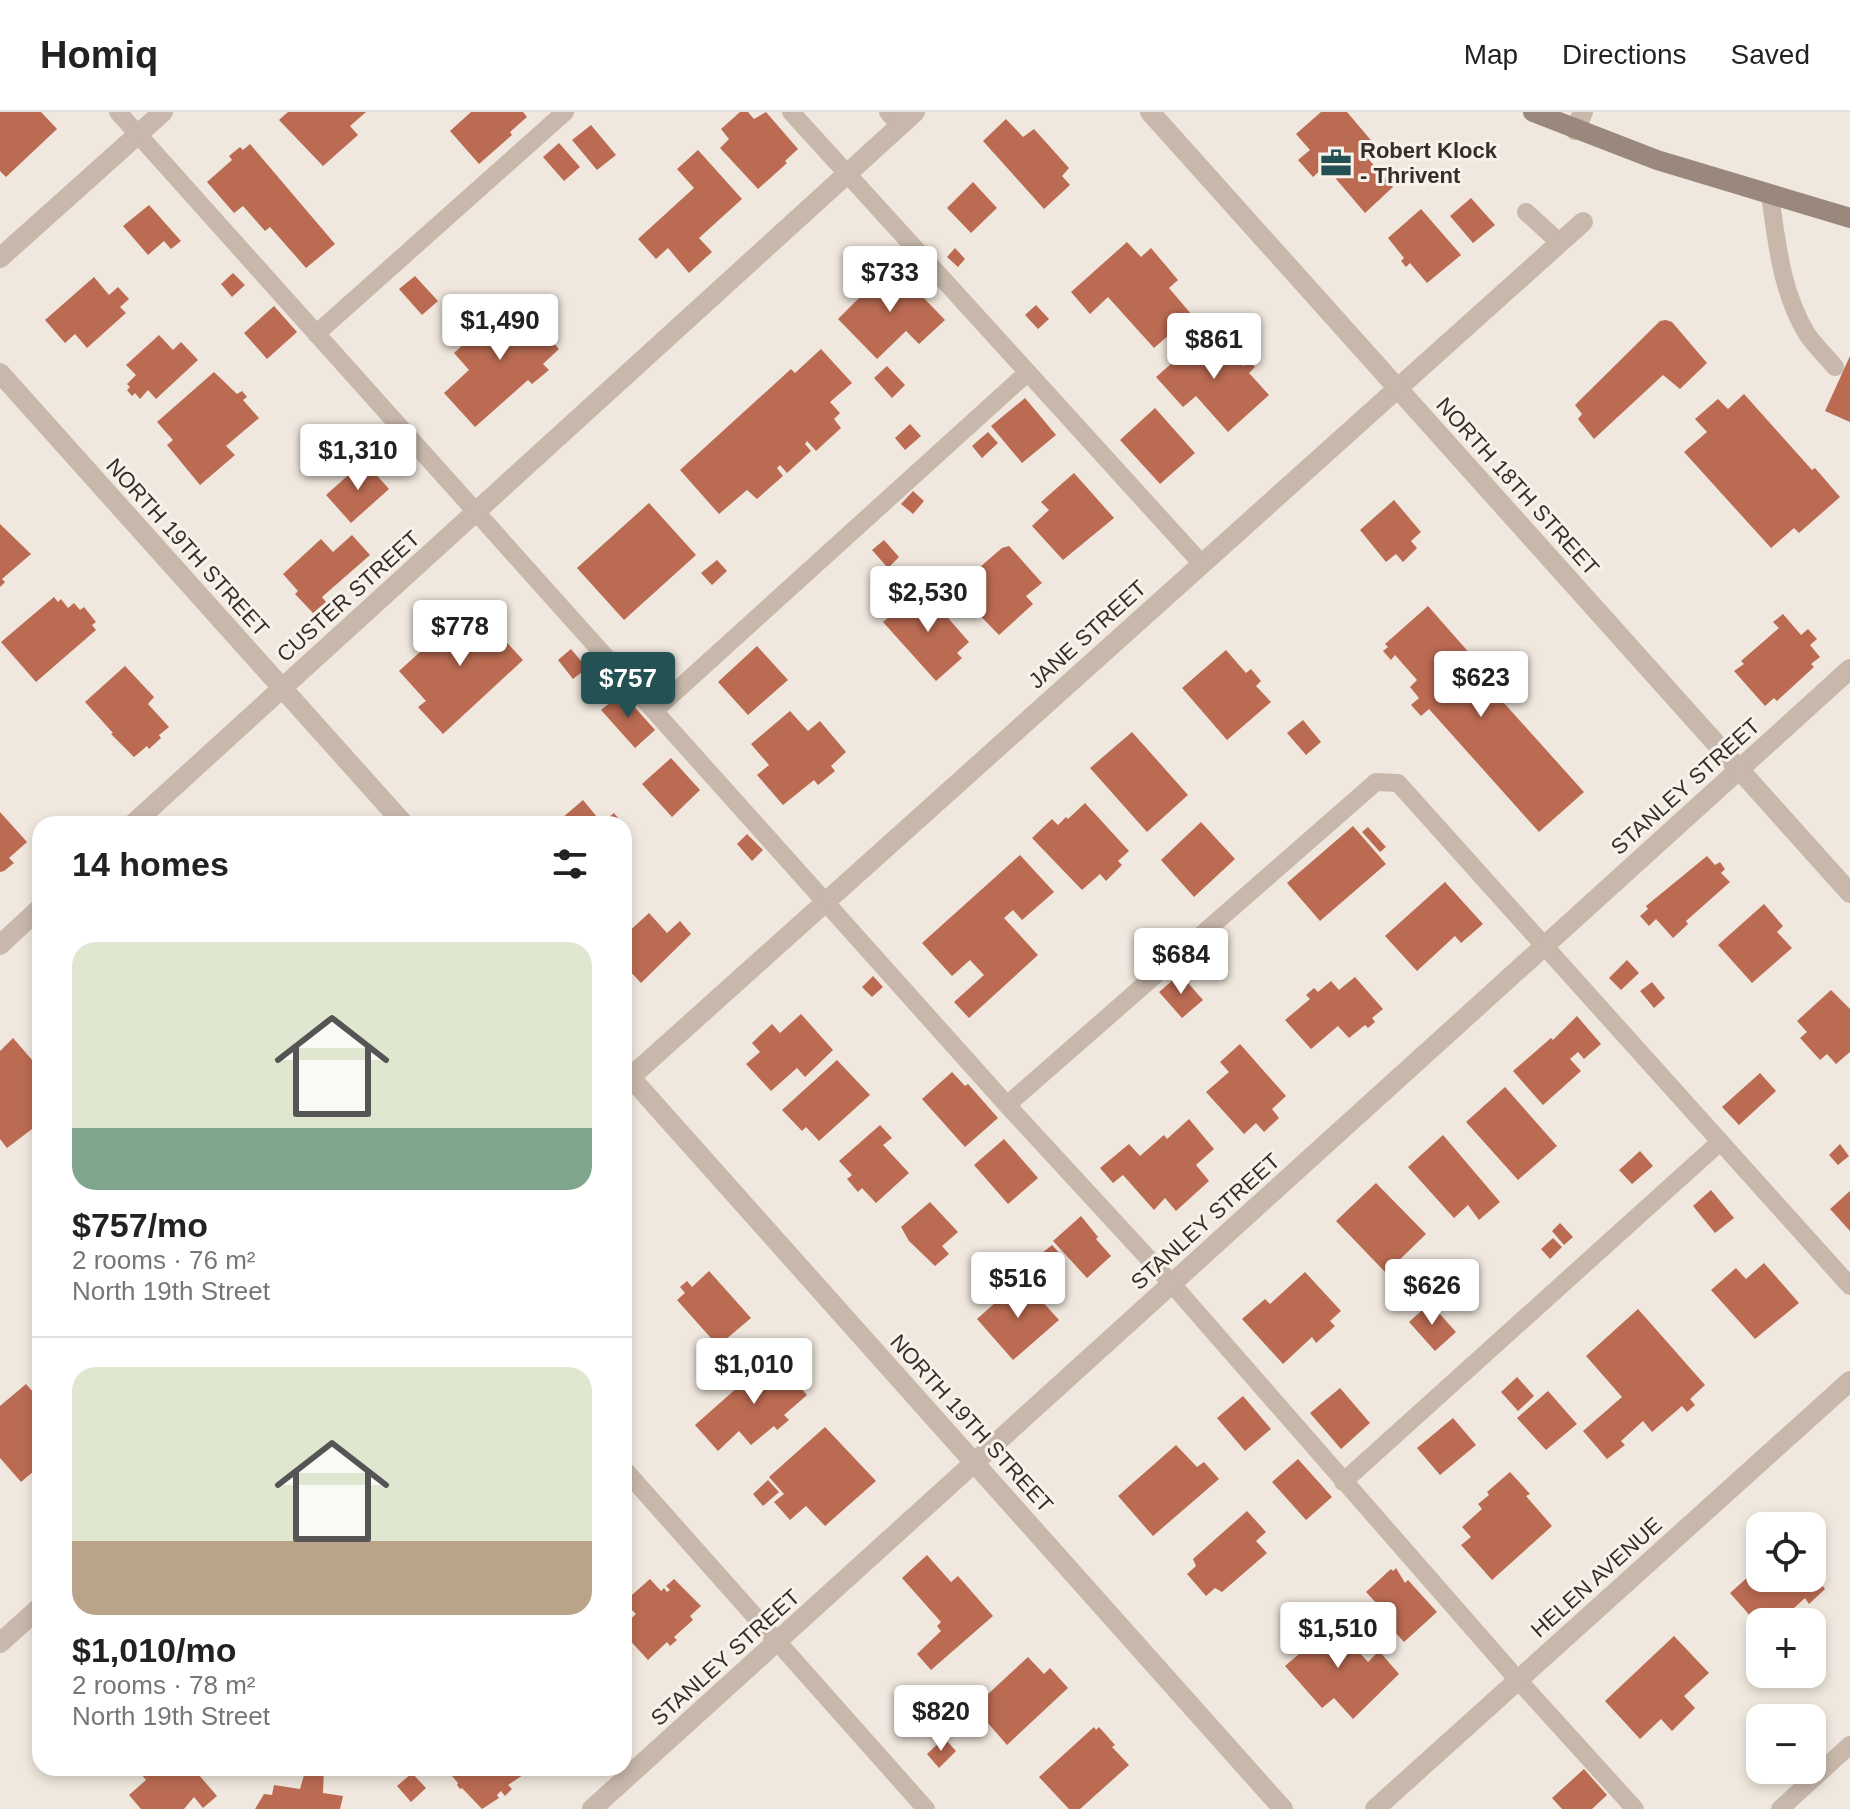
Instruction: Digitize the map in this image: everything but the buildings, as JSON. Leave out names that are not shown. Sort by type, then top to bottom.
[{"type":"main road","points":[[1533,112],[1579,121],[1657,160],[1850,218]]},
{"type":"street","points":[[0,258],[163,112]]},
{"type":"street","name":"NORTH 18TH STREET","points":[[1150,112],[1850,893]]},
{"type":"street","name":"CUSTER STREET","points":[[142,816],[846,174],[901,117]]},
{"type":"street","name":"JANE STREET","points":[[632,1072],[1583,222]]},
{"type":"street","name":"NORTH 19TH STREET","points":[[0,373],[397,816]]},
{"type":"street","name":"STANLEY STREET","points":[[632,1773],[1850,669]]},
{"type":"street","points":[[0,945],[32,915]]},
{"type":"street","name":"NORTH 19TH STREET","points":[[632,1084],[975,1462],[1283,1809]]},
{"type":"street","name":"HELEN AVENUE","points":[[1375,1809],[1850,1381]]},
{"type":"street","points":[[0,1643],[32,1614]]},
{"type":"street","name":"STANLEY STREET","points":[[592,1809],[628,1776]]},
{"type":"lane","points":[[118,112],[1007,1105],[1172,1284],[1343,1482],[1635,1809]]},
{"type":"lane","points":[[316,334],[565,112]]},
{"type":"lane","points":[[791,112],[1202,564]]},
{"type":"lane","points":[[1770,195],[1781,274],[1789,296],[1808,335],[1835,367]]},
{"type":"lane","points":[[1526,212],[1560,243]]},
{"type":"lane","points":[[654,711],[1027,373]]},
{"type":"lane","points":[[1007,1105],[1376,782],[1398,783],[1850,1286]]},
{"type":"lane","points":[[1343,1482],[1720,1142]]},
{"type":"lane","points":[[632,1478],[926,1809]]},
{"type":"lane","points":[[1780,1809],[1850,1745]]},
{"type":"place","name":"Robert Klock - Thrivent","points":[[1336,163]]}]
